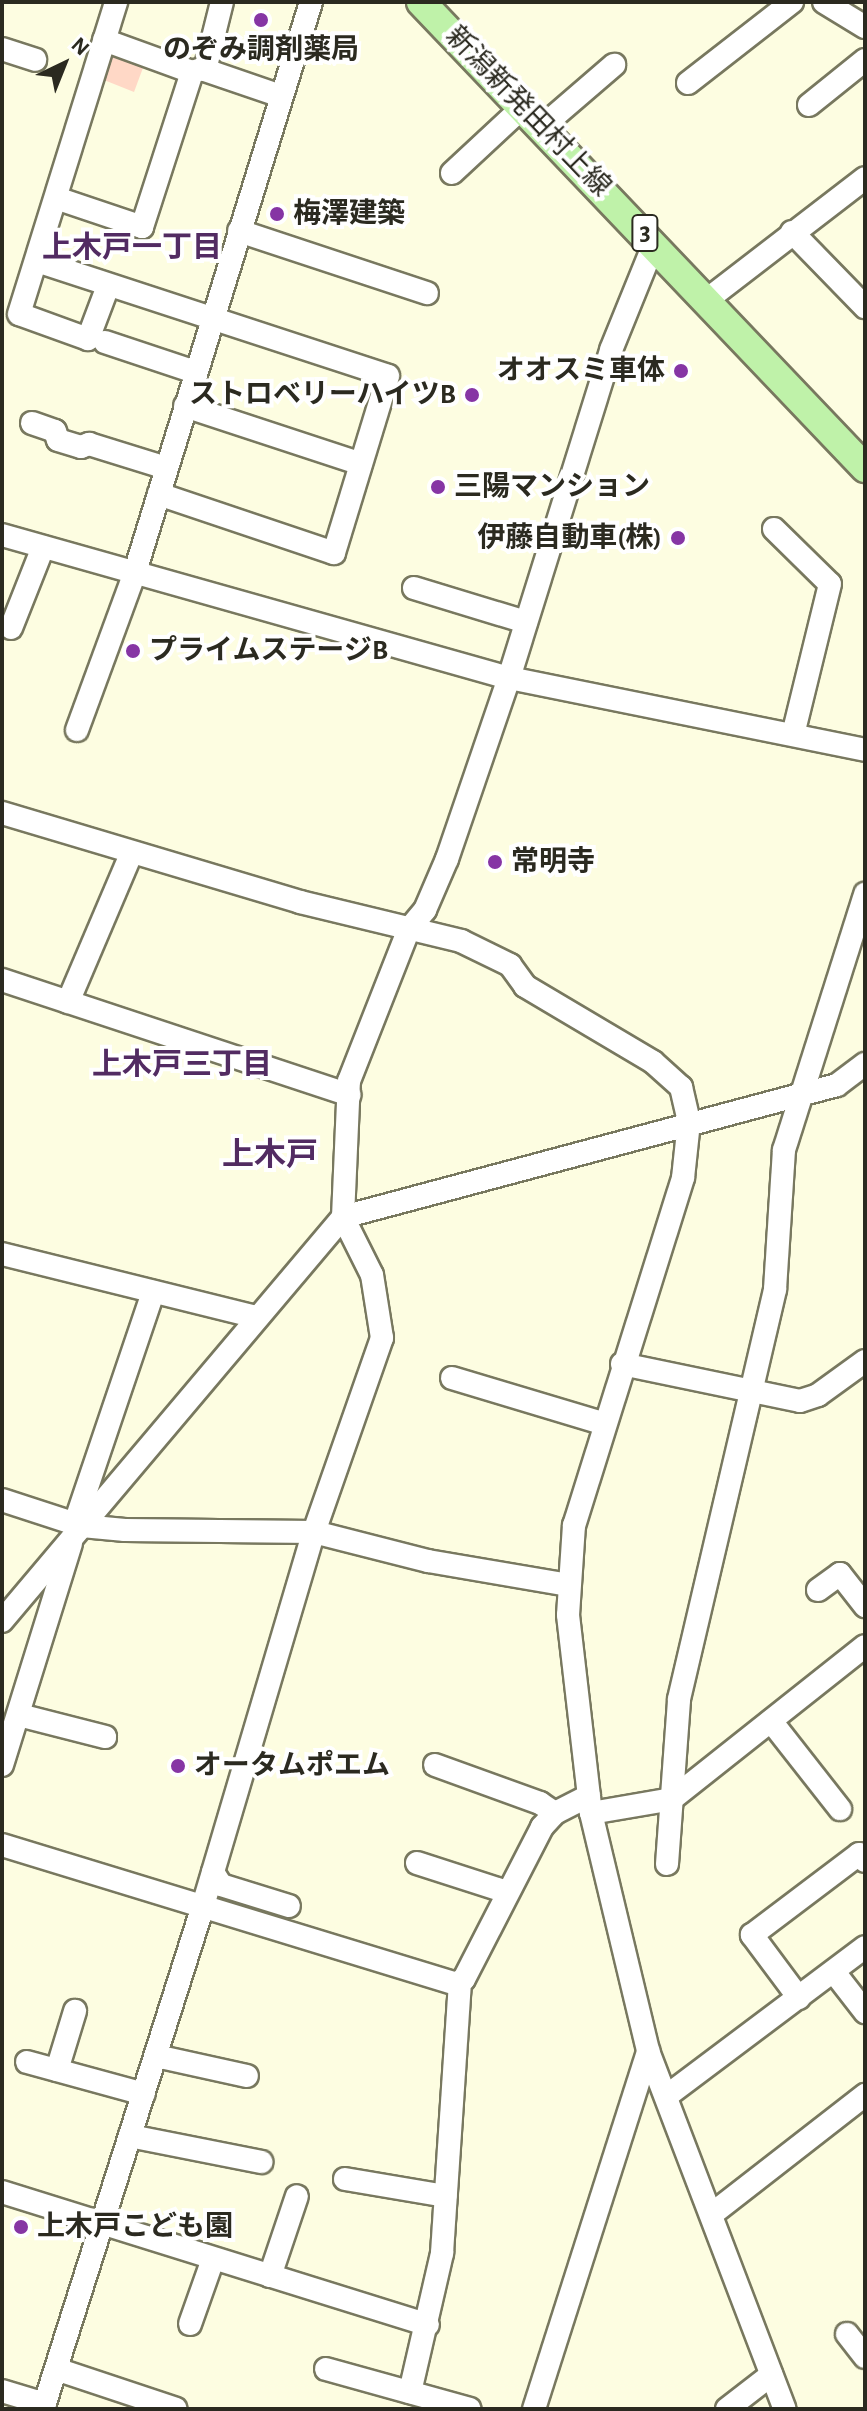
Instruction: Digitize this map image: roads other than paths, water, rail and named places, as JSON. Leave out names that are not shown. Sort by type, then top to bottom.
[{"type":"main road","name":"新潟新発田村上線","points":[[421,2],[708,299],[865,468]]},
{"type":"street","points":[[108,286],[88,339],[19,314],[116,2]]},
{"type":"street","points":[[56,198],[142,227],[222,2]]},
{"type":"street","points":[[77,730],[134,575],[311,2]]},
{"type":"street","points":[[688,83],[792,2]]},
{"type":"street","points":[[824,2],[865,27]]},
{"type":"street","points":[[104,40],[281,96]]},
{"type":"street","points":[[2,49],[35,60]]},
{"type":"street","points":[[809,105],[865,60]]},
{"type":"street","points":[[452,173],[533,116],[614,65]]},
{"type":"street","points":[[708,299],[865,178]]},
{"type":"street","points":[[239,231],[427,293]]},
{"type":"street","points":[[792,232],[865,307]]},
{"type":"street","points":[[2,2391],[44,2407],[202,1909],[314,1532],[382,1338],[372,1275],[343,1217],[349,1081],[409,929],[425,910],[447,859],[509,678],[606,364],[654,244]]},
{"type":"street","points":[[37,261],[388,376],[334,553],[159,494]]},
{"type":"street","points":[[105,342],[195,372]]},
{"type":"street","points":[[185,406],[361,464]]},
{"type":"street","points":[[32,423],[55,431],[58,440],[81,447],[89,444],[166,468]]},
{"type":"street","points":[[774,529],[830,584],[793,735]]},
{"type":"street","points":[[2,535],[134,575],[509,678],[865,750]]},
{"type":"street","points":[[11,628],[43,547]]},
{"type":"street","points":[[414,588],[526,622]]},
{"type":"street","points":[[2,813],[131,854],[461,941],[510,965],[525,986],[653,1062],[681,1087],[689,1122],[683,1178],[602,1423],[574,1525],[568,1585],[590,1804],[648,2051],[668,2095],[785,2409]]},
{"type":"street","points":[[68,1002],[131,854]]},
{"type":"street","points":[[667,1864],[679,1699],[753,1394],[775,1289],[784,1150],[800,1094],[861,923],[865,894]]},
{"type":"street","points":[[2,981],[349,1095]]},
{"type":"street","points":[[2,1621],[77,1528],[343,1217],[689,1122],[837,1085],[865,1064]]},
{"type":"street","points":[[2,1254],[256,1317]]},
{"type":"street","points":[[2,1765],[153,1292]]},
{"type":"street","points":[[622,1364],[753,1394],[800,1401],[818,1395],[865,1361]]},
{"type":"street","points":[[452,1378],[602,1423]]},
{"type":"street","points":[[102,1445],[131,1468]]},
{"type":"street","points":[[2,1500],[77,1528],[314,1532],[428,1561],[568,1585]]},
{"type":"street","points":[[818,1590],[840,1574],[865,1606]]},
{"type":"street","points":[[410,2392],[428,2325],[442,2253],[460,1982],[530,1845],[555,1813],[590,1804],[672,1799],[865,1646]]},
{"type":"street","points":[[19,1715],[105,1737]]},
{"type":"street","points":[[771,1721],[840,1809]]},
{"type":"street","points":[[435,1765],[540,1803],[555,1813]]},
{"type":"street","points":[[2,1845],[448,1984],[460,1982]]},
{"type":"street","points":[[799,1998],[752,1935],[859,1854],[865,1861]]},
{"type":"street","points":[[417,1863],[507,1892]]},
{"type":"street","points":[[213,1872],[221,1885],[289,1906]]},
{"type":"street","points":[[668,2095],[865,1947]]},
{"type":"street","points":[[834,1972],[865,2012]]},
{"type":"street","points":[[57,2070],[75,2011]]},
{"type":"street","points":[[534,2409],[648,2051]]},
{"type":"street","points":[[156,2056],[247,2076]]},
{"type":"street","points":[[27,2062],[144,2094]]},
{"type":"street","points":[[712,2214],[865,2095]]},
{"type":"street","points":[[130,2136],[261,2162]]},
{"type":"street","points":[[345,2179],[446,2196]]},
{"type":"street","points":[[2,2192],[428,2325]]},
{"type":"street","points":[[270,2276],[297,2196]]},
{"type":"street","points":[[190,2324],[213,2259]]},
{"type":"street","points":[[847,2334],[865,2357]]},
{"type":"street","points":[[56,2369],[176,2409]]},
{"type":"street","points":[[326,2369],[470,2409]]},
{"type":"street","points":[[727,2409],[771,2375]]},
{"type":"place","name":"のぞみ調剤薬局","points":[[261,20]]},
{"type":"place","name":"梅澤建築","points":[[277,214]]},
{"type":"place","name":"オオスミ車体","points":[[681,371]]},
{"type":"place","name":"ストロベリーハイツB","points":[[472,395]]},
{"type":"place","name":"三陽マンション","points":[[438,487]]},
{"type":"place","name":"伊藤自動車(株)","points":[[678,538]]},
{"type":"place","name":"プライムステージB","points":[[133,651]]},
{"type":"place","name":"常明寺","points":[[495,862]]},
{"type":"place","name":"オータムポエム","points":[[178,1766]]},
{"type":"place","name":"上木戸こども園","points":[[21,2227]]},
{"type":"district","name":"上木戸一丁目","points":[[132,248]]},
{"type":"district","name":"上木戸三丁目","points":[[182,1065]]},
{"type":"district","name":"上木戸","points":[[270,1155]]}]
